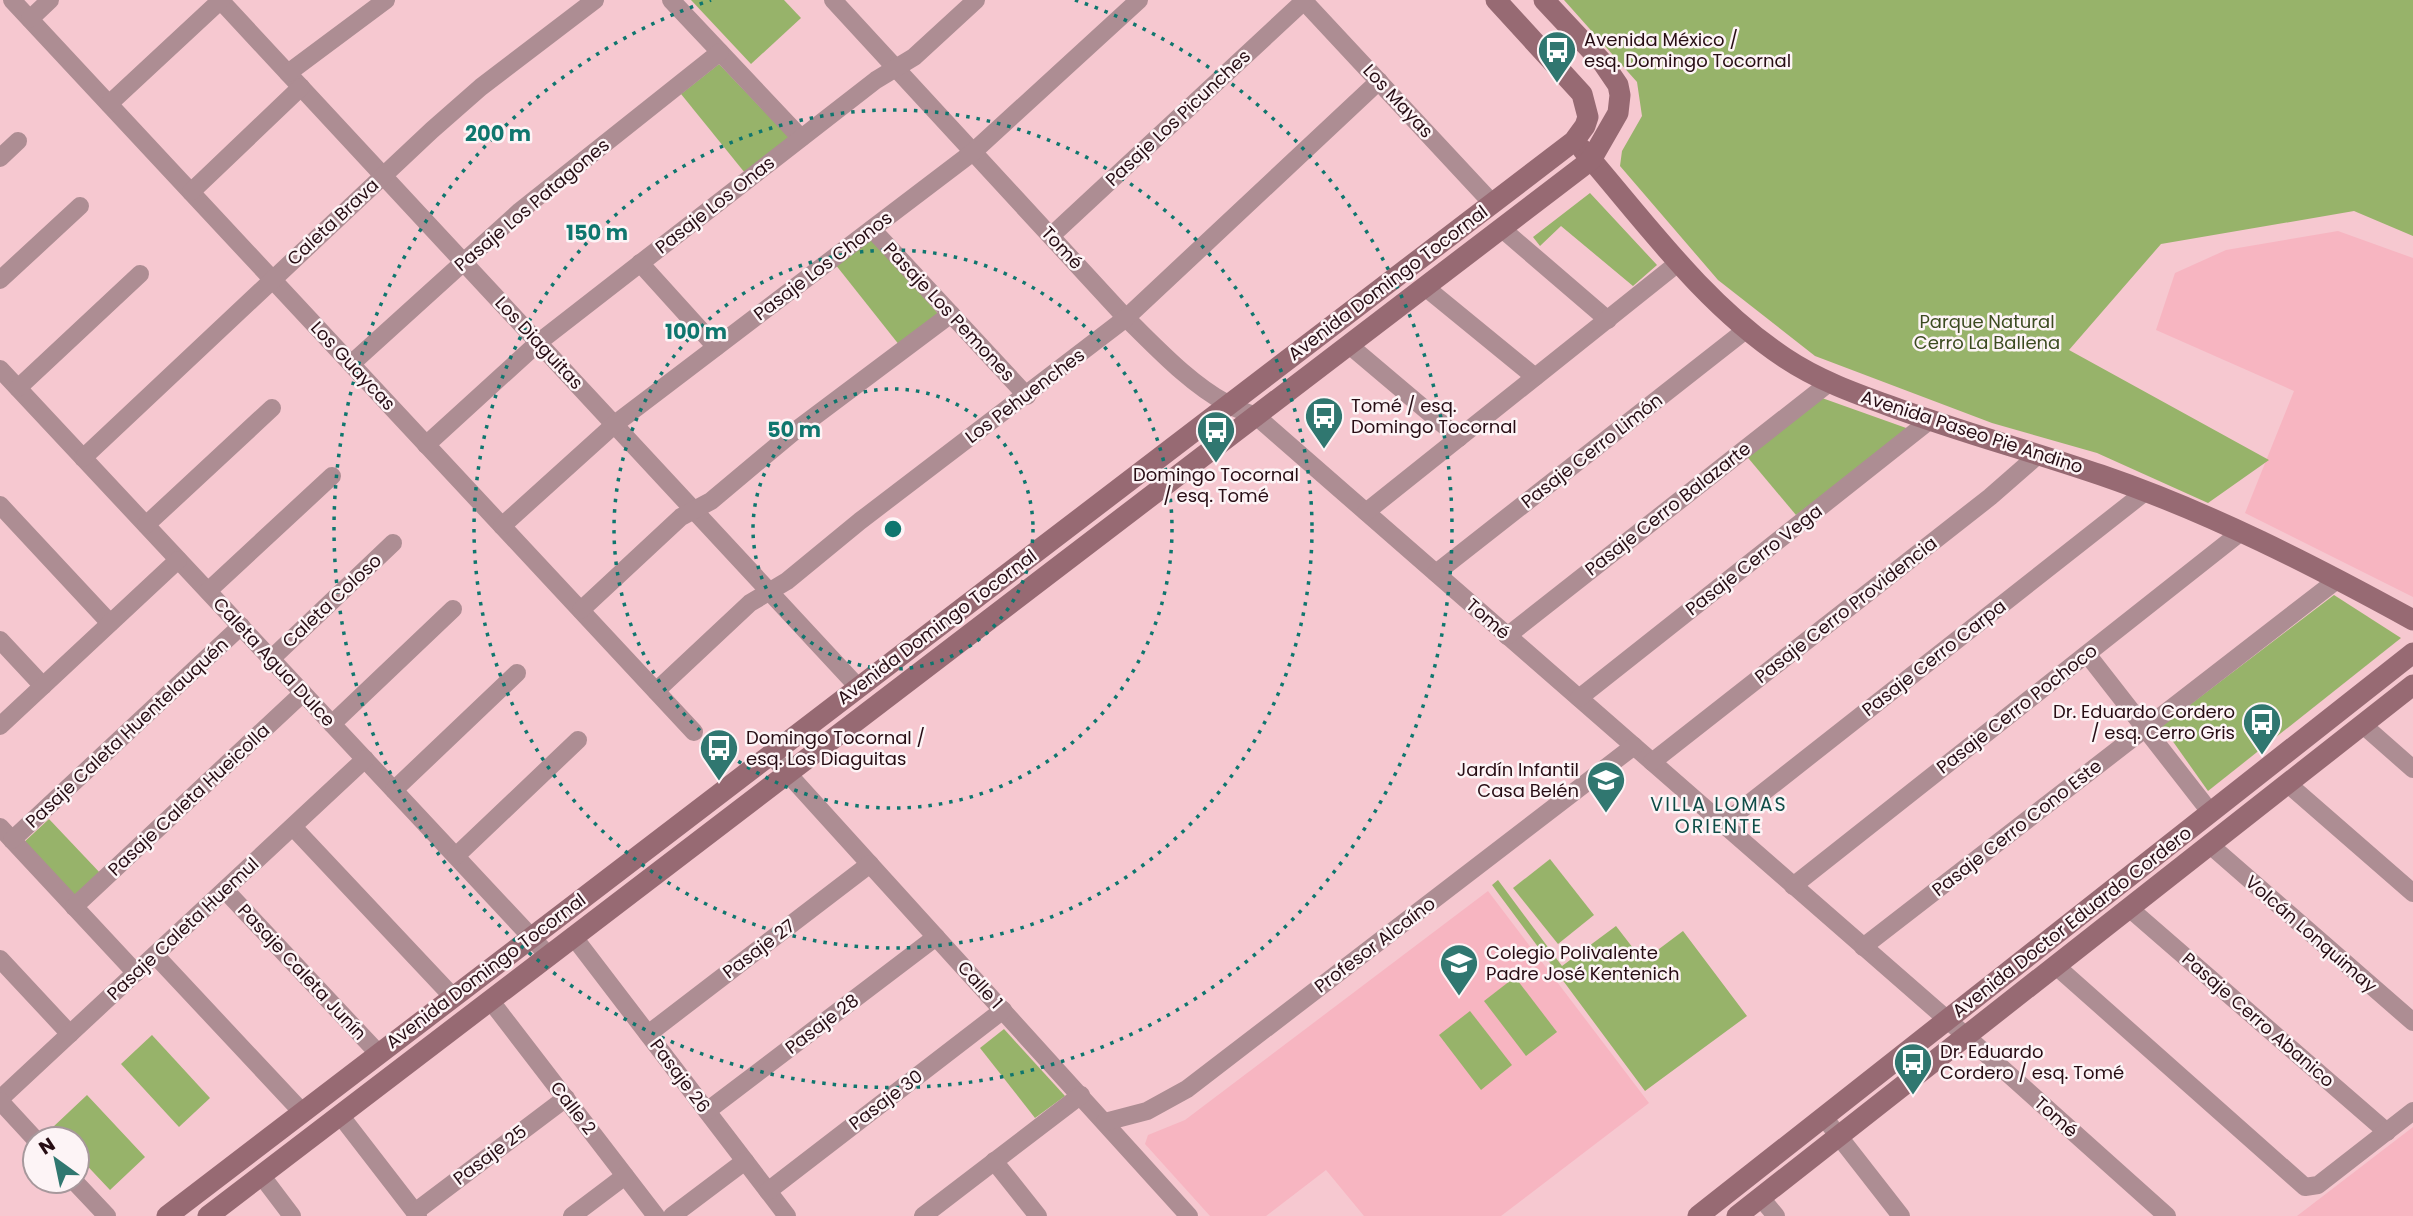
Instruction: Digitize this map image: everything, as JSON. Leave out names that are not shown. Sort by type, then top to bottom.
[{"type":"main road","points":[[1496,0],[1582,94],[1588,117],[1574,141]]},
{"type":"main road","points":[[1544,0],[1603,63],[1618,85],[1618,113],[1591,160]]},
{"type":"main road","name":"Avenida Paseo Pie Andino","points":[[1574,141],[1678,263],[1747,329],[1786,359],[1829,383],[1929,421],[2103,475],[2145,492],[2241,532],[2413,620]]},
{"type":"main road","name":"Avenida Domingo Tocornal","points":[[167,1216],[1574,141]]},
{"type":"main road","name":"Avenida Domingo Tocornal","points":[[208,1216],[1591,160]]},
{"type":"main road","name":"Avenida Doctor Eduardo Cordero","points":[[1698,1216],[2413,653]]},
{"type":"main road","name":"Avenida Doctor Eduardo Cordero","points":[[1737,1216],[2413,685]]},
{"type":"street","name":"Los Guaycas","points":[[12,0],[694,732]]},
{"type":"street","points":[[30,19],[50,0]]},
{"type":"street","points":[[109,104],[221,0]]},
{"type":"street","name":"Los Diaguitas","points":[[221,0],[858,687]]},
{"type":"street","points":[[288,73],[386,0]]},
{"type":"street","name":"Caleta Brava","points":[[83,458],[383,175],[481,87],[595,0]]},
{"type":"street","points":[[671,0],[801,138]]},
{"type":"street","name":"Tomé","points":[[834,0],[1126,318],[1181,369],[1228,405],[1256,416],[1966,1036],[2167,1216]]},
{"type":"street","name":"Pasaje Los Onas","points":[[426,445],[538,342],[876,80],[914,57],[976,0]]},
{"type":"street","name":"Pasaje Los Chonos","points":[[502,526],[615,424],[973,152],[1139,0]]},
{"type":"street","name":"Los Mayas","points":[[1304,1],[1492,203]]},
{"type":"street","name":"Pasaje Los Picunches","points":[[1051,236],[1304,1]]},
{"type":"street","name":"Pasaje Los Patagones","points":[[351,364],[520,211],[720,52]]},
{"type":"street","name":"Los Pehuenches","points":[[656,691],[750,603],[788,581],[860,521],[1126,318],[1379,81]]},
{"type":"street","points":[[191,192],[301,87]]},
{"type":"street","points":[[0,158],[19,141]]},
{"type":"street","points":[[0,280],[80,206]]},
{"type":"street","points":[[1502,228],[1608,320]]},
{"type":"street","name":"Pasaje Los Pemones","points":[[872,229],[1027,396]]},
{"type":"street","points":[[640,263],[716,347]]},
{"type":"street","points":[[1366,512],[1678,263]]},
{"type":"street","points":[[18,388],[140,274]]},
{"type":"street","points":[[1425,287],[1535,377]]},
{"type":"street","points":[[581,610],[681,517],[711,501],[791,434],[951,314]]},
{"type":"street","name":"Pasaje Cerro Limón","points":[[1436,573],[1747,329]]},
{"type":"street","points":[[1349,345],[1459,438]]},
{"type":"street","name":"Caleta Agua Dulce","points":[[0,369],[548,955]]},
{"type":"street","name":"Pasaje Cerro Balazarte","points":[[1507,636],[1829,383]]},
{"type":"street","points":[[146,525],[272,408]]},
{"type":"street","name":"Pasaje Cerro Vega","points":[[1579,698],[1929,421]]},
{"type":"street","name":"Pasaje Cerro Providencia","points":[[1652,762],[1990,497],[2038,456]]},
{"type":"street","points":[[208,591],[332,476]]},
{"type":"street","name":"Pasaje Cerro Carpa","points":[[1723,824],[2145,492]]},
{"type":"street","points":[[0,505],[110,623]]},
{"type":"street","name":"Pasaje Cerro Pochoco","points":[[1793,886],[2241,532]]},
{"type":"street","name":"Caleta Coloso","points":[[271,659],[393,543]]},
{"type":"street","points":[[0,726],[178,560]]},
{"type":"street","name":"Pasaje Cerro Cono Este","points":[[1863,947],[2337,580]]},
{"type":"street","points":[[332,724],[453,609]]},
{"type":"street","name":"Pasaje Caleta Huentelauquén","points":[[6,834],[241,626]]},
{"type":"street","points":[[0,640],[43,686]]},
{"type":"street","points":[[2087,654],[2211,813]]},
{"type":"street","points":[[394,790],[517,673]]},
{"type":"street","name":"Pasaje Caleta Hueicolla","points":[[74,907],[303,693]]},
{"type":"street","points":[[2363,725],[2413,769]]},
{"type":"street","points":[[456,856],[578,740]]},
{"type":"street","name":"Profesor Alcaíno","points":[[1105,1122],[1147,1111],[1187,1089],[1634,746]]},
{"type":"street","name":"Calle 1","points":[[770,754],[1189,1216]]},
{"type":"street","name":"Pasaje Caleta Huemul","points":[[0,1100],[365,759]]},
{"type":"street","points":[[2288,783],[2413,892]]},
{"type":"street","points":[[293,827],[453,997]]},
{"type":"street","points":[[6,834],[136,973]]},
{"type":"street","name":"Volcán Lonquimay","points":[[2210,845],[2413,1022]]},
{"type":"street","name":"Pasaje 27","points":[[648,1034],[870,864]]},
{"type":"street","name":"Pasaje Caleta Junín","points":[[225,890],[379,1054]]},
{"type":"street","name":"Pasaje Cerro Abanico","points":[[2129,908],[2387,1132]]},
{"type":"street","name":"Pasaje 26","points":[[573,936],[787,1216]]},
{"type":"street","name":"Pasaje 28","points":[[707,1111],[936,937]]},
{"type":"street","points":[[155,955],[302,1112]]},
{"type":"street","points":[[0,959],[70,1034]]},
{"type":"street","points":[[2056,965],[2302,1184],[2310,1187],[2318,1185],[2413,1111]]},
{"type":"street","name":"Calle 2","points":[[490,1000],[656,1216]]},
{"type":"street","name":"Pasaje 30","points":[[768,1191],[1003,1010]]},
{"type":"street","points":[[923,1216],[1081,1095]]},
{"type":"street","name":"Pasaje 25","points":[[416,1214],[566,1098]]},
{"type":"street","points":[[0,1100],[22,1125]]},
{"type":"street","points":[[340,1115],[416,1214]]},
{"type":"street","points":[[1824,1116],[1901,1216]]},
{"type":"street","points":[[673,1216],[745,1161]]},
{"type":"street","points":[[994,1161],[1038,1216]]},
{"type":"street","points":[[261,1175],[292,1216]]},
{"type":"street","points":[[572,1216],[625,1176]]},
{"type":"street","points":[[87,1195],[107,1216]]},
{"type":"street","points":[[1761,1198],[1776,1216]]},
{"type":"shaded area","points":[[2338,231],[2413,258],[2413,597],[2245,513],[2294,391],[2156,330],[2175,273],[2226,250]]},
{"type":"shaded area","name":"Colegio Polivalente Padre José Kentenich","points":[[1488,891],[1649,1103],[1501,1216],[1364,1216],[1326,1170],[1266,1216],[1210,1216],[1145,1144],[1148,1135],[1185,1120]]},
{"type":"shaded area","points":[[2413,1127],[2413,1216],[2297,1216]]},
{"type":"green space","points":[[691,0],[784,0],[801,18],[751,64]]},
{"type":"green space","name":"Parque Natural Cerro La Ballena","points":[[1564,0],[2413,0],[2413,236],[2354,211],[2161,244],[2069,350],[2269,460],[2208,503],[2097,453],[1992,423],[1815,356],[1718,280],[1620,166],[1622,151],[1642,116],[1637,82]]},
{"type":"green space","points":[[719,64],[791,139],[745,173],[681,94]]},
{"type":"green space","points":[[1590,193],[1657,265],[1633,286],[1561,226],[1540,246],[1533,237]]},
{"type":"green space","points":[[872,238],[940,316],[900,346],[835,264]]},
{"type":"green space","points":[[1822,398],[1909,429],[1796,515],[1744,453]]},
{"type":"green space","points":[[2334,595],[2401,638],[2208,791],[2162,726]]},
{"type":"green space","points":[[49,819],[102,875],[74,900],[21,845]]},
{"type":"green space","points":[[1550,859],[1594,915],[1558,944],[1513,888]]},
{"type":"green space","points":[[1498,880],[1562,966],[1616,926],[1643,961],[1683,931],[1747,1016],[1645,1091],[1492,885]]},
{"type":"green space","points":[[1515,977],[1557,1032],[1526,1056],[1484,1001]]},
{"type":"green space","points":[[1470,1011],[1512,1065],[1481,1090],[1439,1035]]},
{"type":"green space","points":[[1004,1029],[1065,1096],[1035,1118],[980,1048]]},
{"type":"green space","points":[[152,1035],[210,1098],[179,1127],[121,1064]]},
{"type":"green space","points":[[87,1095],[145,1157],[110,1190],[91,1170],[91,1125],[55,1125]]},
{"type":"place","name":"Avenida México / esq. Domingo Tocornal","points":[[1557,84]]},
{"type":"place","name":"Tomé / esq. Domingo Tocornal","points":[[1324,450]]},
{"type":"place","name":"Domingo Tocornal / esq. Tomé","points":[[1216,464]]},
{"type":"place","name":"Dr. Eduardo Cordero / esq. Cerro Gris","points":[[2262,756]]},
{"type":"place","name":"Domingo Tocornal / esq. Los Diaguitas","points":[[719,782]]},
{"type":"place","name":"Jardín Infantil Casa Belén","points":[[1606,814]]},
{"type":"place","name":"Colegio Polivalente Padre José Kentenich","points":[[1459,997]]},
{"type":"place","name":"Dr. Eduardo Cordero / esq. Tomé","points":[[1913,1096]]},
{"type":"district","name":"VILLA LOMAS ORIENTE","points":[[1719,815]]}]
